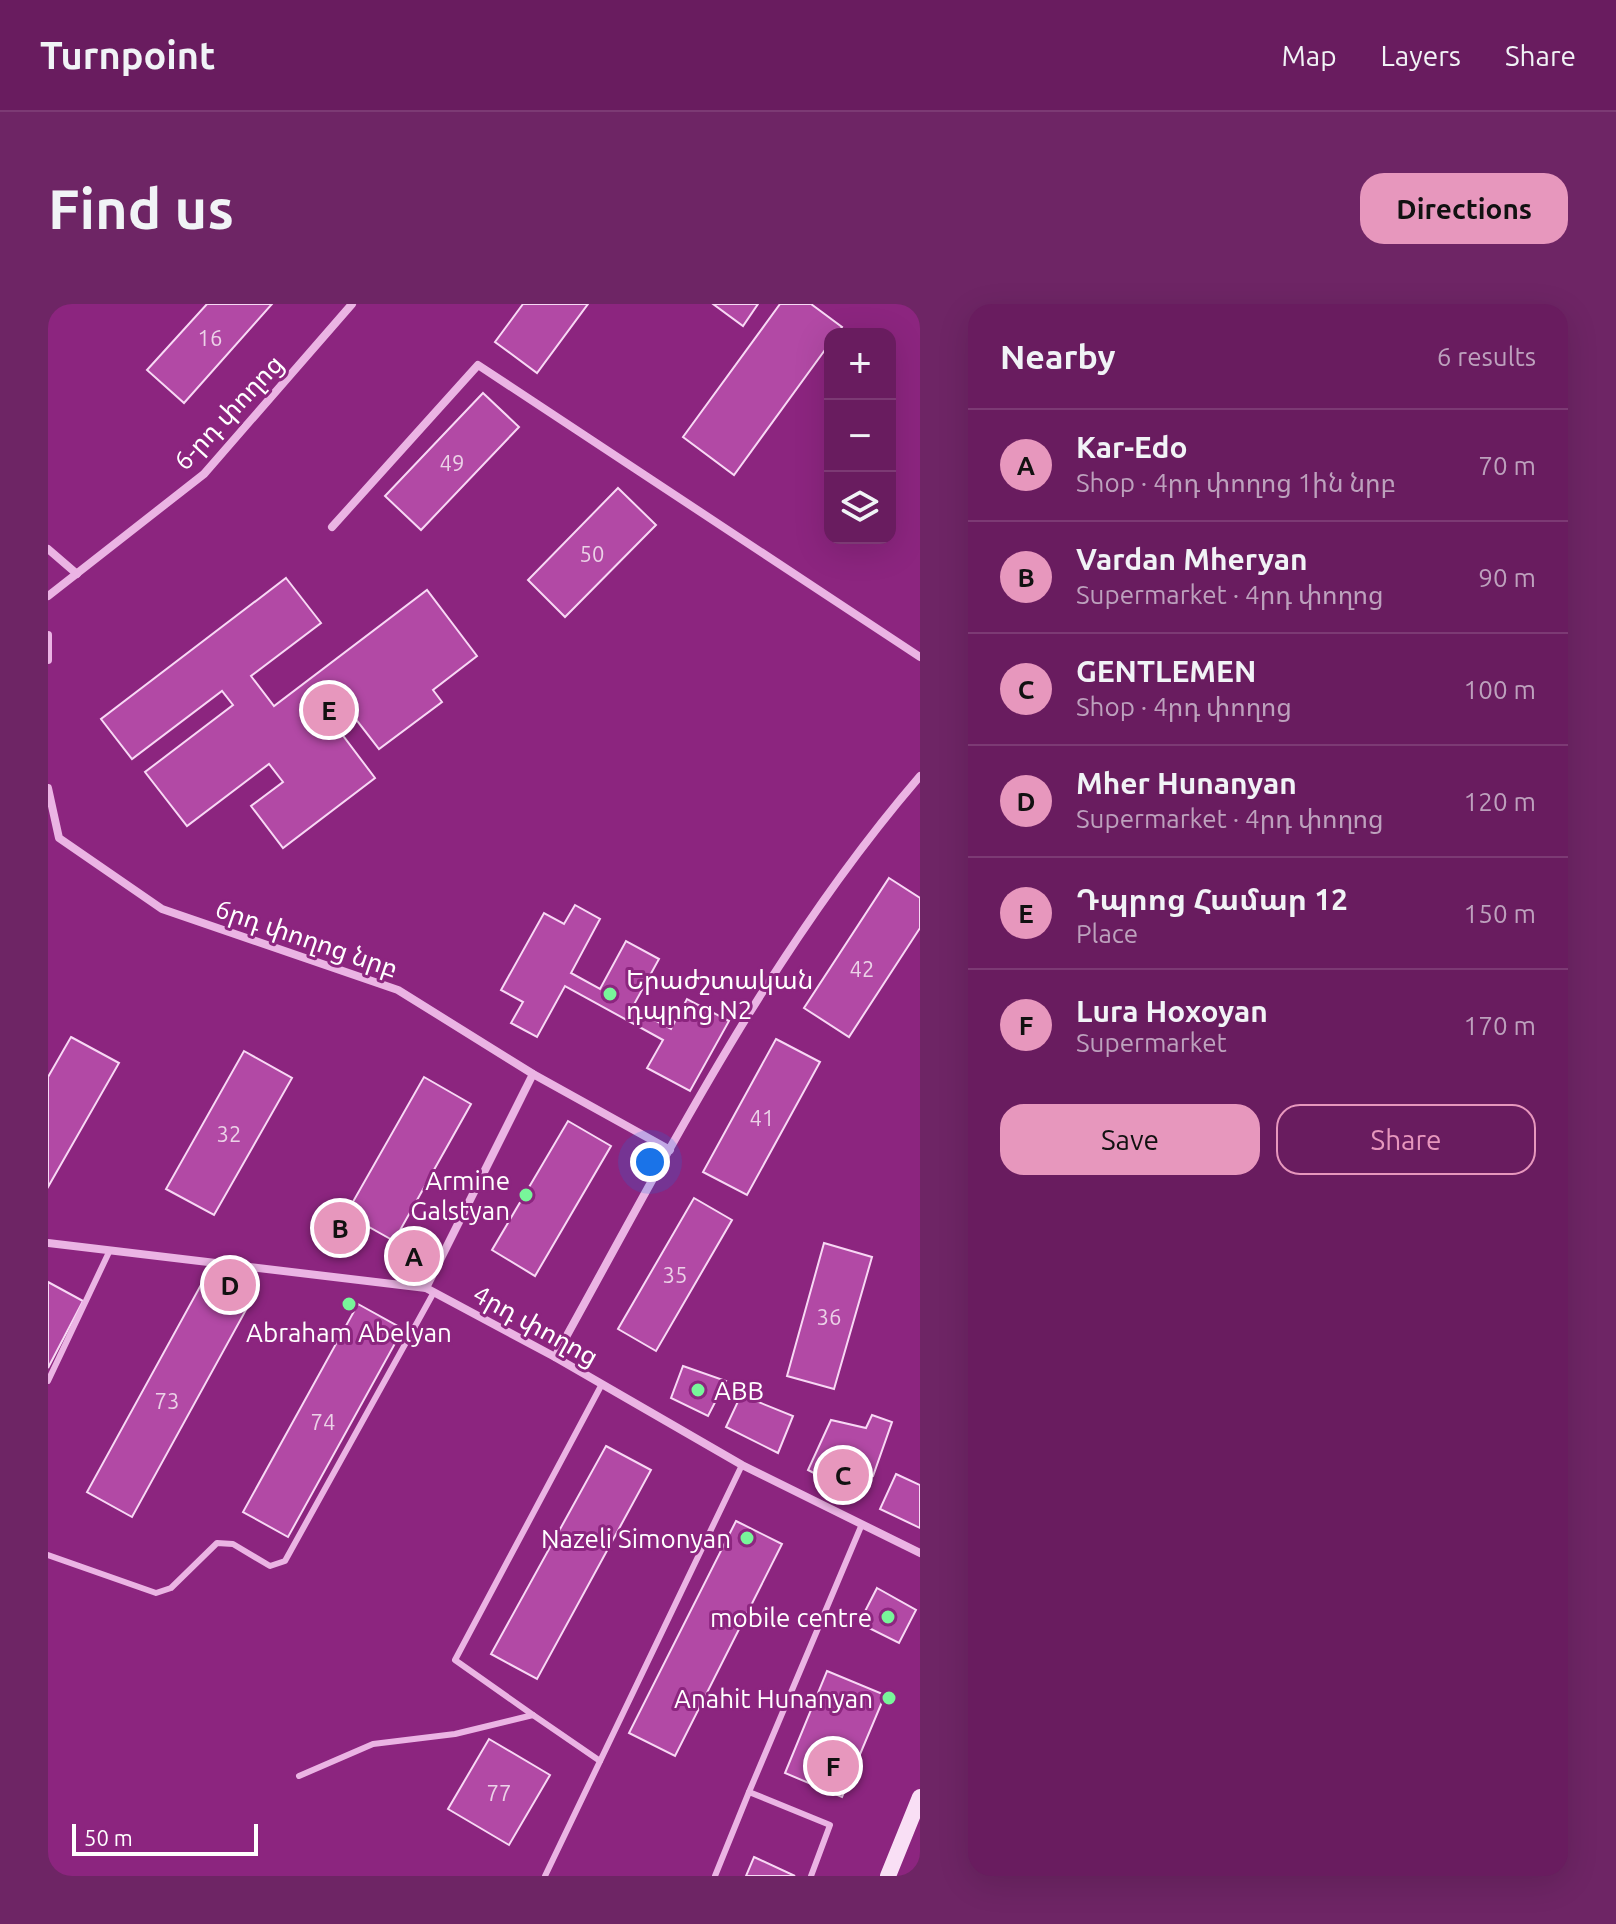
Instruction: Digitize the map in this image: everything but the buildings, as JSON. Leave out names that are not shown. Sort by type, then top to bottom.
[{"type":"main road","points":[[888,1876],[920,1797]]},
{"type":"street","name":"6-րդ փողոց","points":[[48,596],[204,474],[352,304]]},
{"type":"street","points":[[332,527],[478,365],[920,657]]},
{"type":"street","points":[[48,549],[77,574]]},
{"type":"street","points":[[48,635],[48,660]]},
{"type":"street","points":[[555,1357],[751,1006],[877,826],[920,776]]},
{"type":"street","name":"6րդ փողոց նրբ","points":[[48,788],[59,838],[162,909],[398,990],[533,1074],[670,1150]]},
{"type":"street","points":[[430,1290],[533,1074]]},
{"type":"street","name":"4րդ փողոց","points":[[48,1243],[430,1290],[555,1357],[742,1465],[920,1553]]},
{"type":"lane","points":[[48,1381],[110,1250]]},
{"type":"lane","points":[[48,1555],[156,1593],[171,1588],[217,1543],[233,1544],[270,1566],[285,1561],[430,1290]]},
{"type":"lane","points":[[600,1761],[455,1660],[602,1384]]},
{"type":"lane","points":[[545,1876],[742,1465]]},
{"type":"lane","points":[[715,1876],[862,1524]]},
{"type":"lane","points":[[299,1776],[373,1744],[480,1729],[533,1715]]},
{"type":"lane","points":[[749,1792],[830,1825],[811,1876]]},
{"type":"place","name":"Դպրոց Համար 12","points":[[329,710]]},
{"type":"place","name":"Երաժշտական դպրոց N2","points":[[610,994]]},
{"type":"place","name":"Armine Galstyan","points":[[526,1195]]},
{"type":"place","name":"Vardan Mheryan","points":[[340,1228]]},
{"type":"place","name":"Kar-Edo","points":[[414,1256]]},
{"type":"place","name":"Mher Hunanyan","points":[[230,1285]]},
{"type":"place","name":"Abraham Abelyan","points":[[349,1304]]},
{"type":"place","name":"ABB","points":[[698,1390]]},
{"type":"place","name":"GENTLEMEN","points":[[843,1475]]},
{"type":"place","name":"Nazeli Simonyan","points":[[747,1538]]},
{"type":"place","name":"mobile centre","points":[[888,1617]]},
{"type":"place","name":"Anahit Hunanyan","points":[[889,1698]]},
{"type":"place","name":"Lura Hoxoyan","points":[[833,1766]]}]
